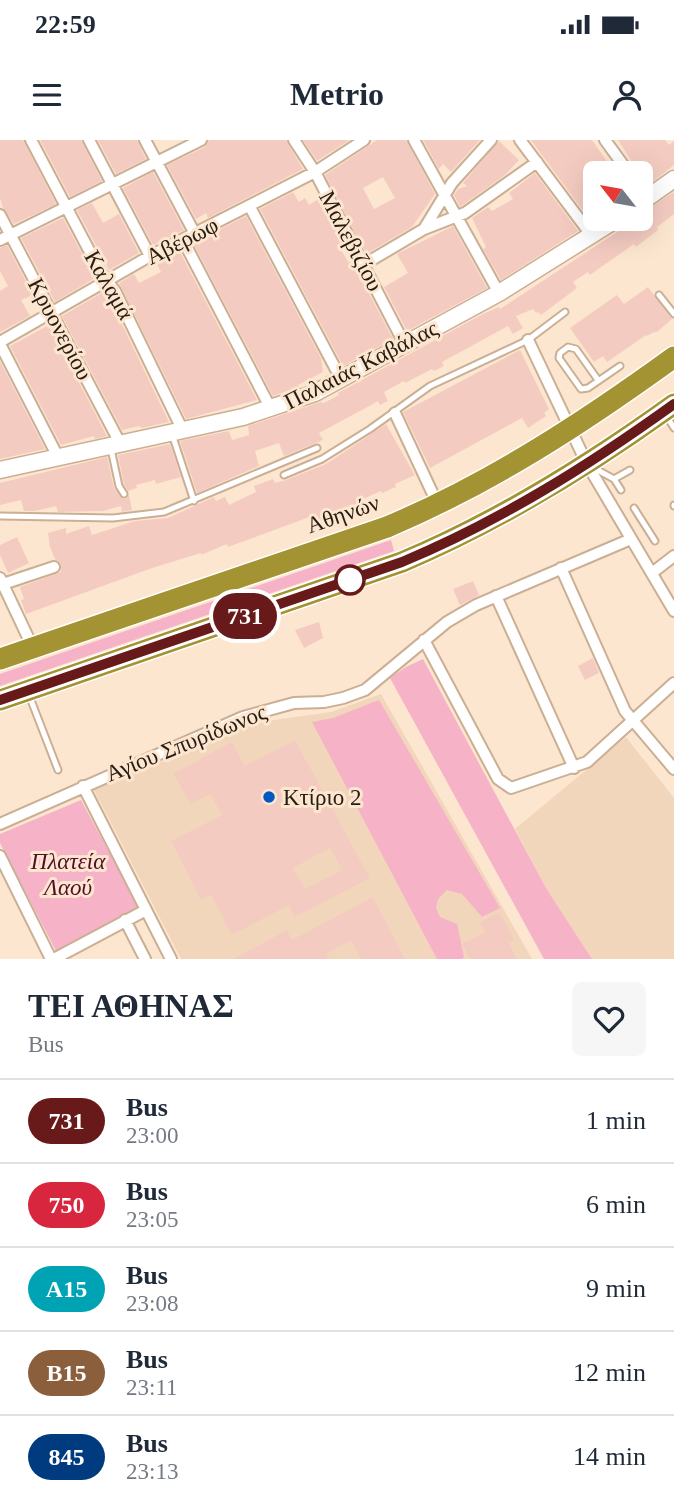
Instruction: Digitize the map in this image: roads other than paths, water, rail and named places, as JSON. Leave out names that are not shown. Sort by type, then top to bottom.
[{"type":"highway","name":"Αθηνών","points":[[0,659],[387,527],[438,505],[512,466],[570,430],[674,358]]},
{"type":"highway","points":[[0,700],[402,562],[496,518],[671,414]]},
{"type":"street","name":"Καλαμά","points":[[31,140],[101,273],[115,290],[178,432]]},
{"type":"street","points":[[89,140],[150,257]]},
{"type":"street","points":[[145,140],[195,234]]},
{"type":"street","points":[[5,237],[201,140]]},
{"type":"street","name":"Μαλεβιζίου","points":[[294,140],[315,172],[405,345]]},
{"type":"street","name":"Αβέρωφ","points":[[0,343],[150,257],[315,172],[365,140]]},
{"type":"street","points":[[414,140],[499,293]]},
{"type":"street","points":[[424,229],[445,193],[491,140]]},
{"type":"street","points":[[520,140],[592,236]]},
{"type":"street","points":[[605,140],[620,161]]},
{"type":"street","points":[[363,265],[424,229],[458,215],[537,162]]},
{"type":"street","points":[[653,191],[674,179]]},
{"type":"street","points":[[250,207],[341,380]]},
{"type":"street","name":"Κρυονερίου","points":[[0,215],[5,237],[52,313],[115,444]]},
{"type":"street","name":"Παλαιάς Καβάλας","points":[[2,465],[58,457],[178,432],[271,409],[315,393],[499,293],[599,231]]},
{"type":"street","points":[[183,240],[271,409]]},
{"type":"street","points":[[528,340],[587,464],[674,611]]},
{"type":"street","points":[[0,343],[58,457]]},
{"type":"street","points":[[395,413],[438,505]]},
{"type":"street","name":"Αγίου Σπυρίδωνος","points":[[0,824],[243,717],[294,703],[343,698],[365,690],[447,622],[496,596],[631,539]]},
{"type":"street","points":[[652,573],[674,556]]},
{"type":"street","points":[[33,648],[1,582],[54,567]]},
{"type":"street","points":[[561,568],[619,699],[633,721],[674,769]]},
{"type":"street","points":[[496,596],[574,768]]},
{"type":"street","points":[[424,640],[498,779],[506,786],[515,788],[587,762],[674,684]]},
{"type":"street","points":[[83,786],[171,959]]},
{"type":"street","points":[[0,856],[52,959],[68,956],[146,910]]},
{"type":"street","points":[[125,920],[145,959]]},
{"type":"lane","points":[[659,295],[674,314]]},
{"type":"lane","points":[[284,475],[322,459],[395,413],[430,386],[528,340],[565,312]]},
{"type":"lane","points":[[598,380],[576,349],[568,347],[560,353],[559,358],[578,387],[587,388],[620,366]]},
{"type":"lane","points":[[178,432],[194,500]]},
{"type":"lane","points":[[115,444],[119,486],[124,494]]},
{"type":"lane","points":[[0,516],[113,518],[164,512],[317,448]]},
{"type":"lane","points":[[587,464],[614,480],[621,491]]},
{"type":"lane","points":[[614,480],[630,470]]},
{"type":"lane","points":[[634,509],[655,541]]},
{"type":"lane","points":[[631,539],[648,530]]},
{"type":"lane","points":[[27,690],[58,770]]},
{"type":"place","name":"Κτίριο 2","points":[[269,797]]},
{"type":"park label","name":"Πλατεία Λαού","points":[[68,874]]}]
